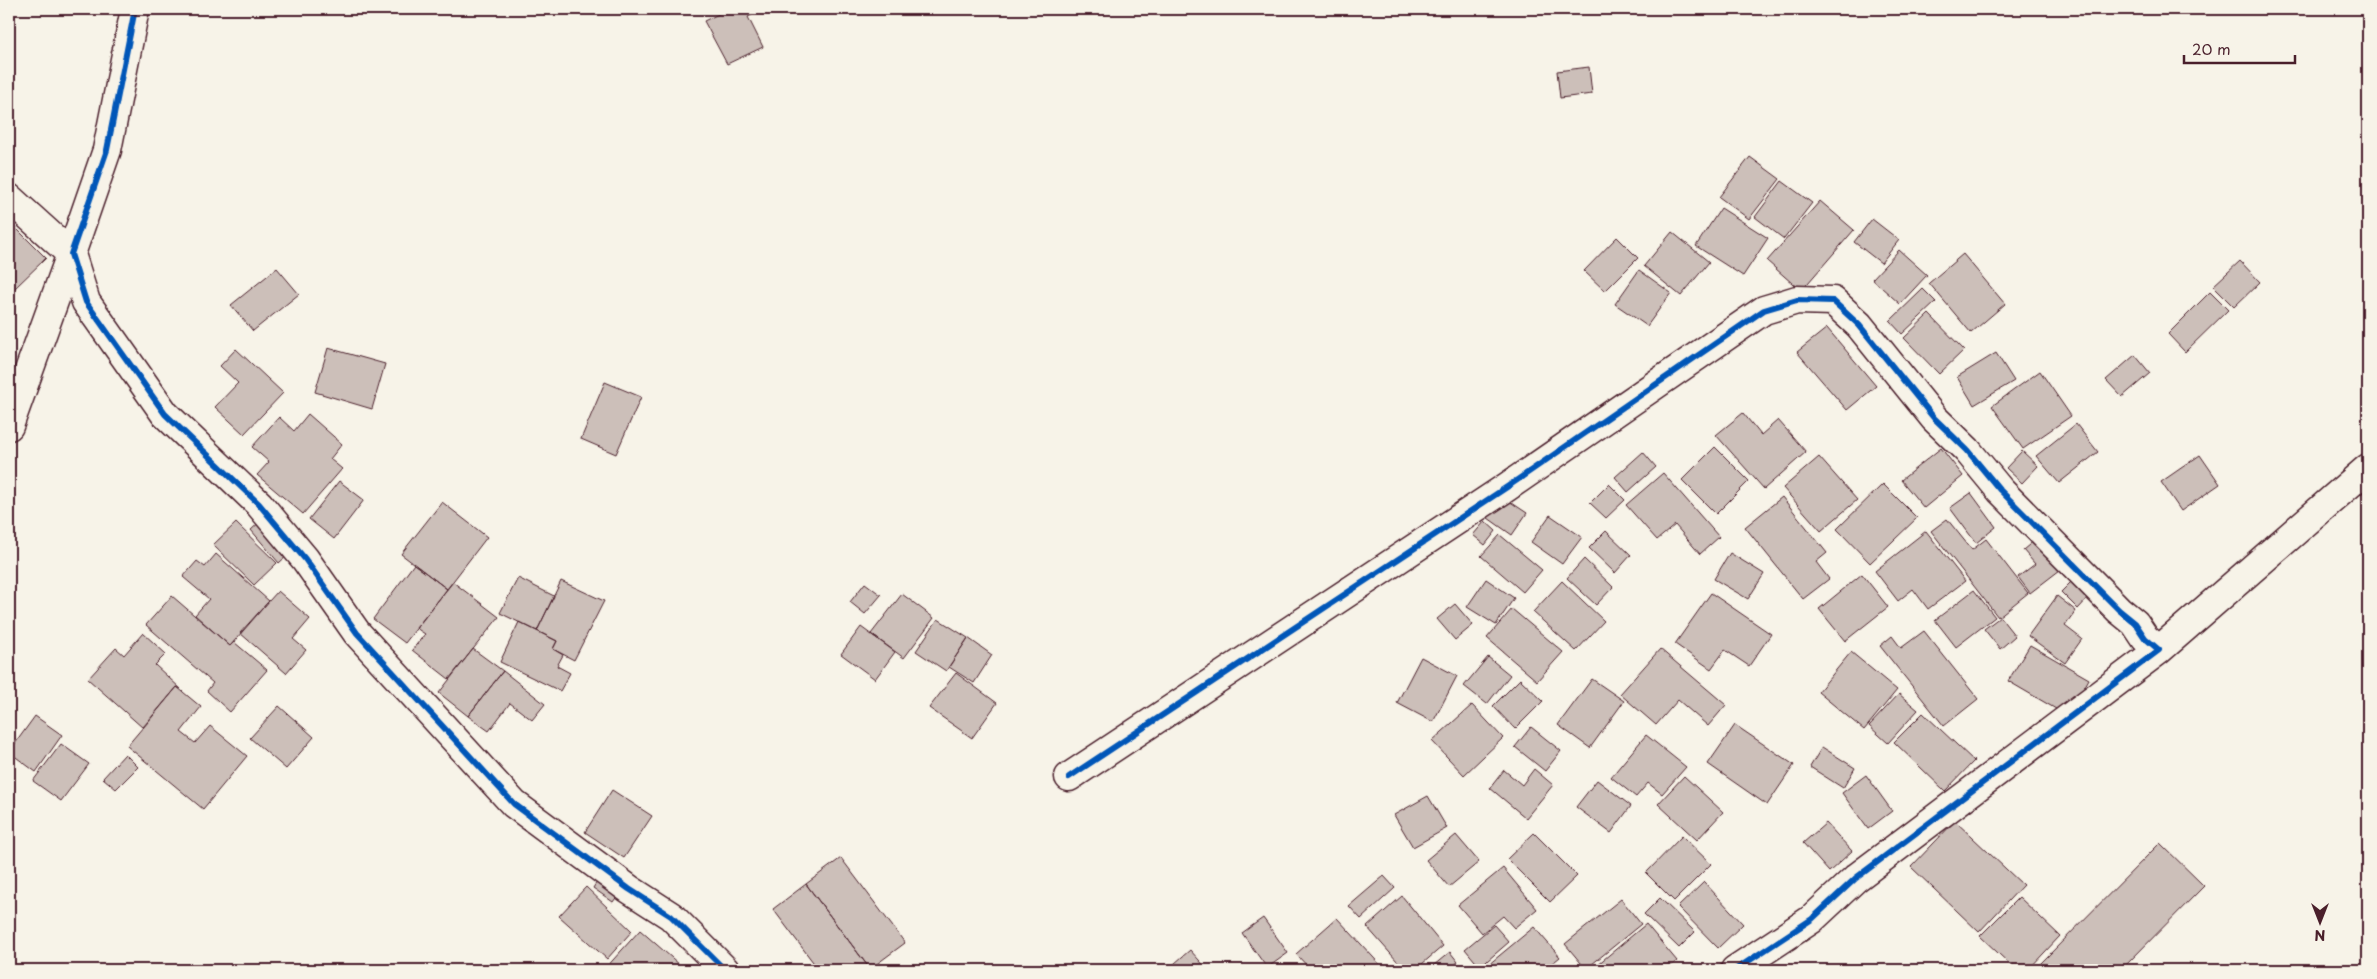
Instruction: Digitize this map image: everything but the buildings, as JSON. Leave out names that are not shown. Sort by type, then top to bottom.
[{"type":"street","points":[[9,426],[72,254],[107,150],[135,9]]},
{"type":"street","points":[[9,198],[72,254],[86,302],[165,414],[259,504],[305,559],[357,633],[514,804],[629,889],[670,916],[725,970]]},
{"type":"street","points":[[1069,777],[1507,487],[1764,310],[1797,300],[1833,301],[1859,325],[1934,418],[1967,450],[2000,490],[2119,610],[2135,623],[2144,638],[2159,650]]},
{"type":"street","points":[[1735,970],[1812,919],[1856,878],[2159,650],[2368,468]]},
{"type":"cycle path","points":[[135,9],[107,150],[71,254],[86,302],[165,414],[259,504],[305,559],[357,633],[514,804],[629,889],[671,916],[725,970]]},
{"type":"cycle path","points":[[1069,777],[1507,487],[1764,310],[1797,300],[1833,301],[1859,325],[1934,418],[1967,450],[2000,490],[2119,610],[2135,623],[2145,638],[2159,650],[1856,878],[1812,919],[1735,970]]}]
